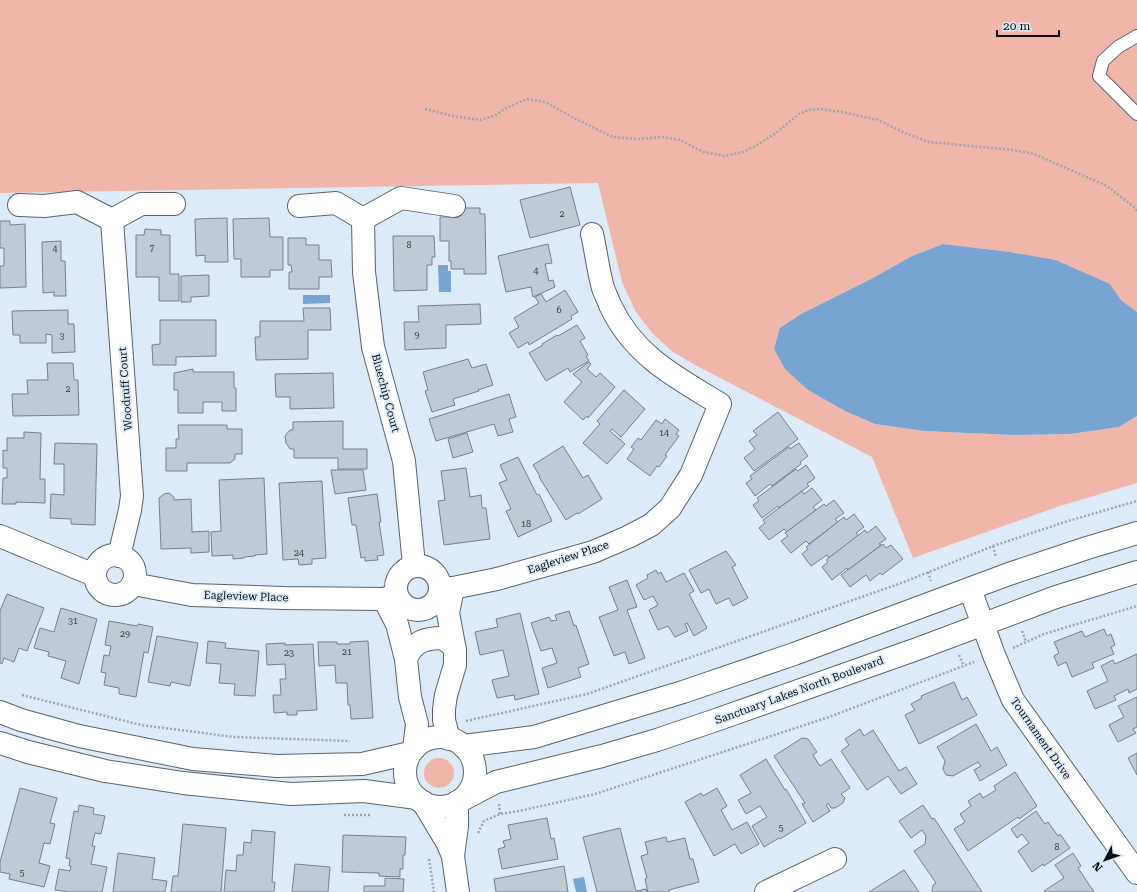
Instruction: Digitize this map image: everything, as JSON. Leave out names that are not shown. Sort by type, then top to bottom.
[{"type":"street","points":[[299,206],[336,203],[363,219],[401,198],[454,206]]},
{"type":"street","points":[[19,205],[44,206],[76,202],[112,220],[141,204],[174,204]]},
{"type":"street","name":"Bluechip Court","points":[[363,219],[364,272],[373,347],[404,461],[414,565]]},
{"type":"street","name":"Woodruff Court","points":[[112,220],[132,496],[119,556]]},
{"type":"street","name":"Eagleview Place","points":[[446,588],[497,579],[593,552],[628,537],[650,525],[670,508],[691,475],[720,404],[671,375],[650,359],[633,342],[617,319],[603,289],[592,234]]},
{"type":"street","points":[[458,892],[453,856],[447,842],[420,800],[410,790],[406,782],[406,762],[412,751],[421,742],[430,738],[452,735],[534,737],[683,692],[839,638],[1080,550],[1137,533]]},
{"type":"street","points":[[0,536],[94,575]]},
{"type":"street","points":[[112,555],[126,559],[131,564],[135,577],[133,584],[124,593],[110,595],[99,588],[94,575],[100,562],[105,557],[112,555]]},
{"type":"street","points":[[0,743],[28,752],[105,771],[183,783],[291,794],[364,791],[420,800],[431,806],[449,806],[458,802],[467,793],[472,784],[474,774],[473,764],[469,754],[452,735],[444,709],[446,695],[455,665],[455,650],[448,613],[446,588],[435,573],[429,568],[414,565],[406,568],[400,573],[390,597],[406,659],[410,698],[417,724],[412,751]]},
{"type":"street","name":"Sanctuary Lakes North Boulevard","points":[[458,802],[496,782],[602,756],[709,723],[917,649],[1056,597],[1137,572]]},
{"type":"street","name":"Eagleview Place","points":[[133,584],[192,594],[284,598],[390,597]]},
{"type":"street","points":[[390,597],[406,607],[414,610],[421,610],[429,608],[446,588]]},
{"type":"street","name":"Tournament Drive","points":[[970,589],[982,624],[1013,700],[1137,873]]},
{"type":"street","points":[[406,659],[409,651],[418,643],[430,638],[443,638],[453,646],[455,650]]},
{"type":"street","points":[[0,712],[21,720],[79,736],[193,759],[277,766],[362,764],[412,751]]},
{"type":"street","points":[[453,856],[457,826],[458,802]]},
{"type":"street","points":[[766,892],[834,859]]},
{"type":"lane","points":[[1137,36],[1118,47],[1103,61],[1099,76],[1137,114]]},
{"type":"path","points":[[425,109],[452,116],[481,120],[496,115],[506,108],[527,99],[545,102],[613,137],[639,139],[663,138],[680,140],[703,152],[724,156],[743,152],[776,133],[799,114],[808,110],[820,109],[878,120],[929,142],[1013,150],[1034,154],[1107,186],[1134,206],[1137,212]]},
{"type":"path","points":[[452,735],[466,721],[588,694],[904,582],[993,546],[1068,521],[1137,501]]},
{"type":"path","points":[[21,695],[141,725],[234,737],[357,741]]},
{"type":"path","points":[[429,857],[434,892]]},
{"type":"shaded area","points":[[0,0],[1137,0],[1137,312],[1121,300],[1110,284],[1056,260],[1010,252],[943,244],[912,256],[873,278],[801,314],[780,328],[808,390],[845,411],[875,424],[924,431],[1013,435],[1070,434],[1119,427],[1137,416],[1137,483],[1060,506],[913,558],[872,457],[697,366],[673,352],[652,333],[636,312],[622,282],[598,183],[0,193]]},
{"type":"shaded area","points":[[439,758],[450,762],[454,773],[450,784],[439,788],[428,784],[424,773],[428,762]]},
{"type":"water","points":[[943,244],[1010,252],[1056,260],[1110,284],[1121,300],[1137,312],[1137,416],[1119,427],[1070,434],[1013,435],[924,431],[875,424],[845,411],[808,390],[785,369],[774,349],[780,328],[801,314],[873,278],[912,256]]},
{"type":"water","points":[[438,265],[448,265],[448,271],[451,271],[451,292],[439,292]]},
{"type":"water","points":[[303,295],[330,295],[330,303],[303,304]]},
{"type":"water","points":[[584,877],[587,892],[576,892],[573,879]]},
{"type":"building","points":[[570,187],[580,225],[530,238],[520,200]]},
{"type":"building","points":[[459,208],[480,208],[480,214],[485,214],[486,274],[464,274],[464,269],[451,269],[451,261],[449,261],[449,241],[440,241],[440,217],[459,217]]},
{"type":"building","points":[[227,218],[228,262],[205,262],[205,255],[196,256],[195,219]]},
{"type":"building","points":[[269,218],[270,237],[283,237],[283,270],[270,270],[270,277],[241,277],[241,259],[234,259],[233,219]]},
{"type":"building","points":[[0,221],[10,221],[10,225],[25,224],[26,287],[0,288],[0,266],[4,266],[4,248],[0,248]]},
{"type":"building","points":[[145,229],[161,230],[161,235],[170,235],[170,274],[179,274],[179,301],[159,301],[159,277],[136,277],[136,235],[144,235]]},
{"type":"building","points":[[393,236],[434,236],[435,257],[432,257],[432,265],[427,265],[427,290],[394,291]]},
{"type":"building","points":[[288,238],[306,238],[306,245],[319,245],[319,260],[331,260],[332,277],[319,277],[319,289],[289,289],[289,272],[292,272],[291,265],[288,265]]},
{"type":"building","points":[[61,241],[61,261],[65,261],[66,296],[54,296],[54,292],[43,293],[42,242]]},
{"type":"building","points":[[548,244],[552,263],[545,264],[549,281],[553,280],[555,287],[533,297],[531,287],[506,292],[498,256]]},
{"type":"building","points":[[209,275],[209,296],[191,297],[191,302],[181,302],[181,276]]},
{"type":"building","points":[[565,290],[578,312],[571,316],[572,319],[529,345],[528,342],[518,348],[509,333],[519,327],[514,318],[539,303],[535,297],[541,294],[546,302]]},
{"type":"building","points":[[480,304],[481,324],[446,325],[446,348],[405,350],[404,322],[419,322],[418,306]]},
{"type":"building","points":[[303,308],[330,308],[331,330],[308,330],[308,359],[256,360],[255,337],[260,337],[260,321],[304,321]]},
{"type":"building","points":[[68,310],[68,324],[74,324],[75,352],[52,353],[52,335],[46,334],[46,343],[20,343],[20,335],[13,335],[12,311]]},
{"type":"building","points":[[160,320],[216,320],[216,356],[176,357],[176,365],[153,365],[152,345],[160,344]]},
{"type":"building","points":[[577,325],[585,338],[580,341],[588,355],[586,356],[589,361],[570,372],[568,368],[546,381],[529,353],[557,335],[558,336]]},
{"type":"building","points":[[468,359],[472,368],[486,364],[493,385],[453,399],[455,405],[432,412],[425,391],[428,390],[423,372]]},
{"type":"building","points":[[589,362],[591,364],[587,369],[596,377],[600,373],[615,387],[588,418],[587,416],[583,420],[564,402],[582,382],[573,374]]},
{"type":"building","points":[[47,363],[73,363],[74,380],[78,380],[79,415],[13,416],[12,394],[28,394],[27,380],[48,380]]},
{"type":"building","points":[[193,369],[193,372],[234,372],[236,411],[222,411],[222,402],[203,402],[203,413],[178,413],[178,390],[174,390],[174,373]]},
{"type":"building","points":[[333,373],[334,408],[290,409],[290,397],[276,397],[275,374]]},
{"type":"building","points":[[624,390],[645,409],[621,437],[612,429],[610,431],[625,444],[607,464],[583,443],[600,424],[597,421]]},
{"type":"building","points":[[509,394],[516,417],[509,419],[513,432],[498,436],[494,424],[436,441],[429,419]]},
{"type":"building","points":[[778,412],[798,439],[754,471],[744,458],[755,449],[749,441],[757,435],[753,431]]},
{"type":"building","points":[[665,419],[679,430],[676,434],[679,436],[665,455],[667,456],[650,476],[627,459],[634,449],[631,447],[638,438],[641,440],[656,420],[662,424]]},
{"type":"building","points":[[343,421],[343,449],[367,449],[367,469],[338,469],[338,458],[294,458],[294,449],[290,449],[286,443],[285,436],[290,430],[293,430],[293,422]]},
{"type":"building","points":[[178,425],[227,425],[227,429],[242,429],[242,454],[235,454],[235,459],[230,463],[187,463],[187,471],[166,471],[166,448],[176,448],[176,439],[179,439]]},
{"type":"building","points":[[24,432],[41,433],[40,479],[45,479],[45,503],[16,502],[16,504],[2,504],[3,478],[7,478],[7,468],[3,468],[3,450],[7,451],[7,438],[24,438]]},
{"type":"building","points":[[467,433],[473,452],[453,458],[448,439]]},
{"type":"building","points":[[55,443],[97,444],[95,525],[71,524],[71,519],[50,518],[51,494],[64,495],[64,464],[54,464]]},
{"type":"building","points":[[799,443],[808,456],[800,462],[801,464],[772,486],[770,484],[755,496],[746,483],[752,479],[750,476],[789,447],[790,449]]},
{"type":"building","points":[[563,446],[583,478],[588,475],[602,499],[566,520],[533,465]]},
{"type":"building","points":[[518,457],[552,521],[518,537],[506,511],[511,509],[499,483],[507,480],[500,465]]},
{"type":"building","points":[[806,465],[815,478],[807,484],[809,486],[779,508],[778,506],[762,518],[753,505],[759,501],[757,498],[796,469],[798,471]]},
{"type":"building","points":[[466,468],[470,497],[481,495],[482,508],[486,508],[490,539],[444,545],[438,501],[445,500],[441,471]]},
{"type":"building","points":[[331,470],[363,470],[366,490],[335,494]]},
{"type":"building","points":[[264,478],[267,554],[233,559],[233,555],[212,556],[211,532],[221,531],[219,480]]},
{"type":"building","points":[[322,481],[326,558],[312,559],[312,564],[299,565],[298,559],[283,560],[279,483]]},
{"type":"building","points":[[812,488],[822,500],[813,507],[816,510],[787,532],[784,529],[769,540],[759,528],[765,523],[763,520],[802,491],[804,494]]},
{"type":"building","points":[[169,493],[174,497],[174,500],[191,499],[192,532],[209,531],[209,552],[191,553],[191,548],[161,549],[159,498],[164,494]]},
{"type":"building","points":[[377,494],[381,522],[379,522],[384,555],[377,556],[378,560],[365,561],[365,557],[361,558],[356,525],[352,525],[348,498]]},
{"type":"building","points":[[834,500],[844,513],[835,519],[838,522],[809,544],[806,541],[791,553],[781,541],[788,536],[785,533],[824,504],[826,506]]},
{"type":"building","points":[[854,514],[864,527],[856,533],[858,536],[829,558],[827,555],[811,566],[802,554],[808,549],[806,547],[844,517],[846,520]]},
{"type":"building","points":[[876,526],[886,539],[879,544],[881,545],[832,580],[822,567],[828,562],[826,560],[865,530],[867,533]]},
{"type":"building","points":[[883,544],[886,548],[891,545],[903,559],[882,575],[880,573],[870,581],[866,575],[850,587],[841,575]]},
{"type":"building","points":[[726,551],[736,565],[732,567],[748,598],[733,606],[729,598],[716,604],[709,589],[701,593],[689,570]]},
{"type":"building","points":[[656,570],[658,574],[661,572],[666,582],[684,573],[694,591],[689,594],[707,628],[694,636],[687,623],[685,624],[688,631],[675,637],[668,626],[658,630],[649,610],[658,605],[653,596],[644,600],[636,585],[648,578],[647,575]]},
{"type":"building","points":[[627,580],[637,607],[627,610],[645,658],[629,664],[625,652],[614,656],[599,617],[618,610],[609,587]]},
{"type":"building","points":[[7,594],[44,608],[27,651],[19,648],[14,662],[4,658],[2,664],[0,663],[0,611]]},
{"type":"building","points":[[61,608],[97,619],[79,684],[61,678],[66,661],[48,656],[49,652],[34,648],[40,628],[54,632]]},
{"type":"building","points":[[569,611],[574,626],[576,625],[589,664],[578,668],[581,677],[548,688],[542,668],[557,663],[552,648],[541,651],[531,623],[549,617],[551,621],[557,620],[555,615]]},
{"type":"building","points":[[520,613],[539,694],[515,700],[514,695],[497,698],[492,680],[509,676],[503,650],[480,655],[475,632],[498,627],[496,619]]},
{"type":"building","points":[[109,621],[153,627],[148,653],[144,652],[136,697],[119,694],[119,688],[104,685],[106,673],[101,672],[104,655],[109,656],[111,646],[105,645]]},
{"type":"building","points":[[1104,629],[1107,636],[1111,634],[1115,645],[1111,647],[1114,654],[1092,663],[1094,668],[1072,677],[1066,662],[1058,666],[1054,656],[1059,653],[1054,642],[1082,631],[1085,637]]},
{"type":"building","points":[[157,636],[198,643],[190,686],[171,682],[170,686],[148,682]]},
{"type":"building","points":[[208,641],[226,643],[225,648],[259,651],[255,696],[234,695],[235,684],[219,683],[221,664],[206,663]]},
{"type":"building","points":[[368,641],[373,718],[351,719],[350,705],[348,705],[347,683],[336,683],[335,665],[319,666],[318,642],[350,644],[350,642]]},
{"type":"building","points":[[285,643],[285,645],[313,644],[317,710],[297,711],[297,715],[287,715],[287,712],[274,713],[273,695],[281,695],[280,679],[286,679],[285,664],[267,665],[266,644]]},
{"type":"building","points":[[1137,654],[1137,689],[1129,693],[1128,689],[1114,696],[1116,700],[1095,709],[1087,691],[1108,681],[1101,666],[1113,660],[1115,664]]},
{"type":"building","points":[[954,682],[962,700],[967,697],[977,715],[919,744],[905,715],[915,710],[911,704],[922,698],[921,696]]},
{"type":"building","points":[[1137,697],[1137,727],[1133,729],[1136,733],[1118,742],[1109,725],[1124,717],[1118,706]]},
{"type":"building","points":[[976,724],[991,751],[997,747],[1007,765],[980,781],[974,770],[981,766],[978,762],[953,776],[946,775],[943,769],[945,761],[937,747]]},
{"type":"building","points":[[860,729],[864,736],[873,730],[899,771],[906,767],[917,784],[901,794],[888,776],[867,790],[841,751],[849,745],[845,739]]},
{"type":"building","points":[[802,738],[808,739],[817,752],[813,755],[820,766],[831,759],[850,788],[841,794],[845,798],[843,803],[835,808],[831,808],[828,803],[826,805],[830,811],[813,822],[802,804],[805,803],[774,756]]},
{"type":"building","points":[[1137,753],[1137,775],[1128,758]]},
{"type":"building","points":[[766,759],[806,823],[764,847],[752,826],[767,817],[760,806],[746,814],[738,800],[751,793],[740,775]]},
{"type":"building","points":[[1015,772],[1037,806],[968,851],[954,829],[965,822],[960,814],[971,806],[968,801],[980,793],[983,798],[996,790],[994,786]]},
{"type":"building","points":[[20,788],[57,798],[50,823],[55,824],[50,844],[44,843],[39,863],[50,866],[44,887],[9,879],[10,874],[0,872],[0,862]]},
{"type":"building","points":[[717,788],[727,806],[721,810],[732,830],[747,822],[759,844],[741,854],[735,844],[714,856],[685,802],[701,793],[703,796]]},
{"type":"building","points":[[79,805],[94,808],[93,814],[105,816],[101,834],[95,833],[92,846],[95,846],[91,864],[107,867],[102,892],[69,892],[55,890],[59,869],[70,871],[70,859],[66,858],[74,811],[78,812]]},
{"type":"building","points":[[923,805],[932,819],[934,818],[982,892],[932,892],[933,885],[936,883],[914,851],[925,844],[926,836],[922,830],[911,838],[899,821]]},
{"type":"building","points":[[1036,811],[1045,824],[1048,822],[1058,836],[1060,834],[1070,848],[1044,866],[1043,864],[1032,872],[1018,851],[1029,843],[1022,834],[1017,838],[1011,829]]},
{"type":"building","points":[[547,818],[551,839],[554,838],[558,859],[502,869],[498,849],[505,847],[503,841],[511,839],[508,825]]},
{"type":"building","points":[[183,824],[226,828],[221,892],[171,892],[173,876],[178,876]]},
{"type":"building","points":[[620,828],[636,891],[646,889],[647,892],[597,892],[583,837]]},
{"type":"building","points":[[252,830],[275,832],[272,882],[275,882],[274,892],[224,892],[226,870],[236,871],[237,855],[243,855],[244,842],[251,843]]},
{"type":"building","points":[[343,835],[406,837],[405,855],[403,855],[403,869],[400,869],[400,877],[379,876],[379,873],[342,872]]},
{"type":"building","points":[[666,837],[667,842],[685,838],[690,859],[693,859],[699,882],[669,890],[669,892],[648,892],[645,879],[647,878],[641,856],[648,854],[645,842]]},
{"type":"building","points":[[118,853],[155,858],[152,879],[167,881],[165,892],[113,892]]},
{"type":"building","points":[[1073,853],[1081,866],[1078,868],[1094,892],[1045,892],[1044,891],[1064,878],[1055,865]]},
{"type":"building","points":[[295,864],[330,867],[328,892],[292,892]]},
{"type":"building","points":[[564,866],[568,892],[496,892],[494,879]]},
{"type":"building","points":[[904,870],[919,892],[869,892]]},
{"type":"building","points":[[385,878],[404,879],[403,892],[364,892],[364,886],[385,886]]}]
